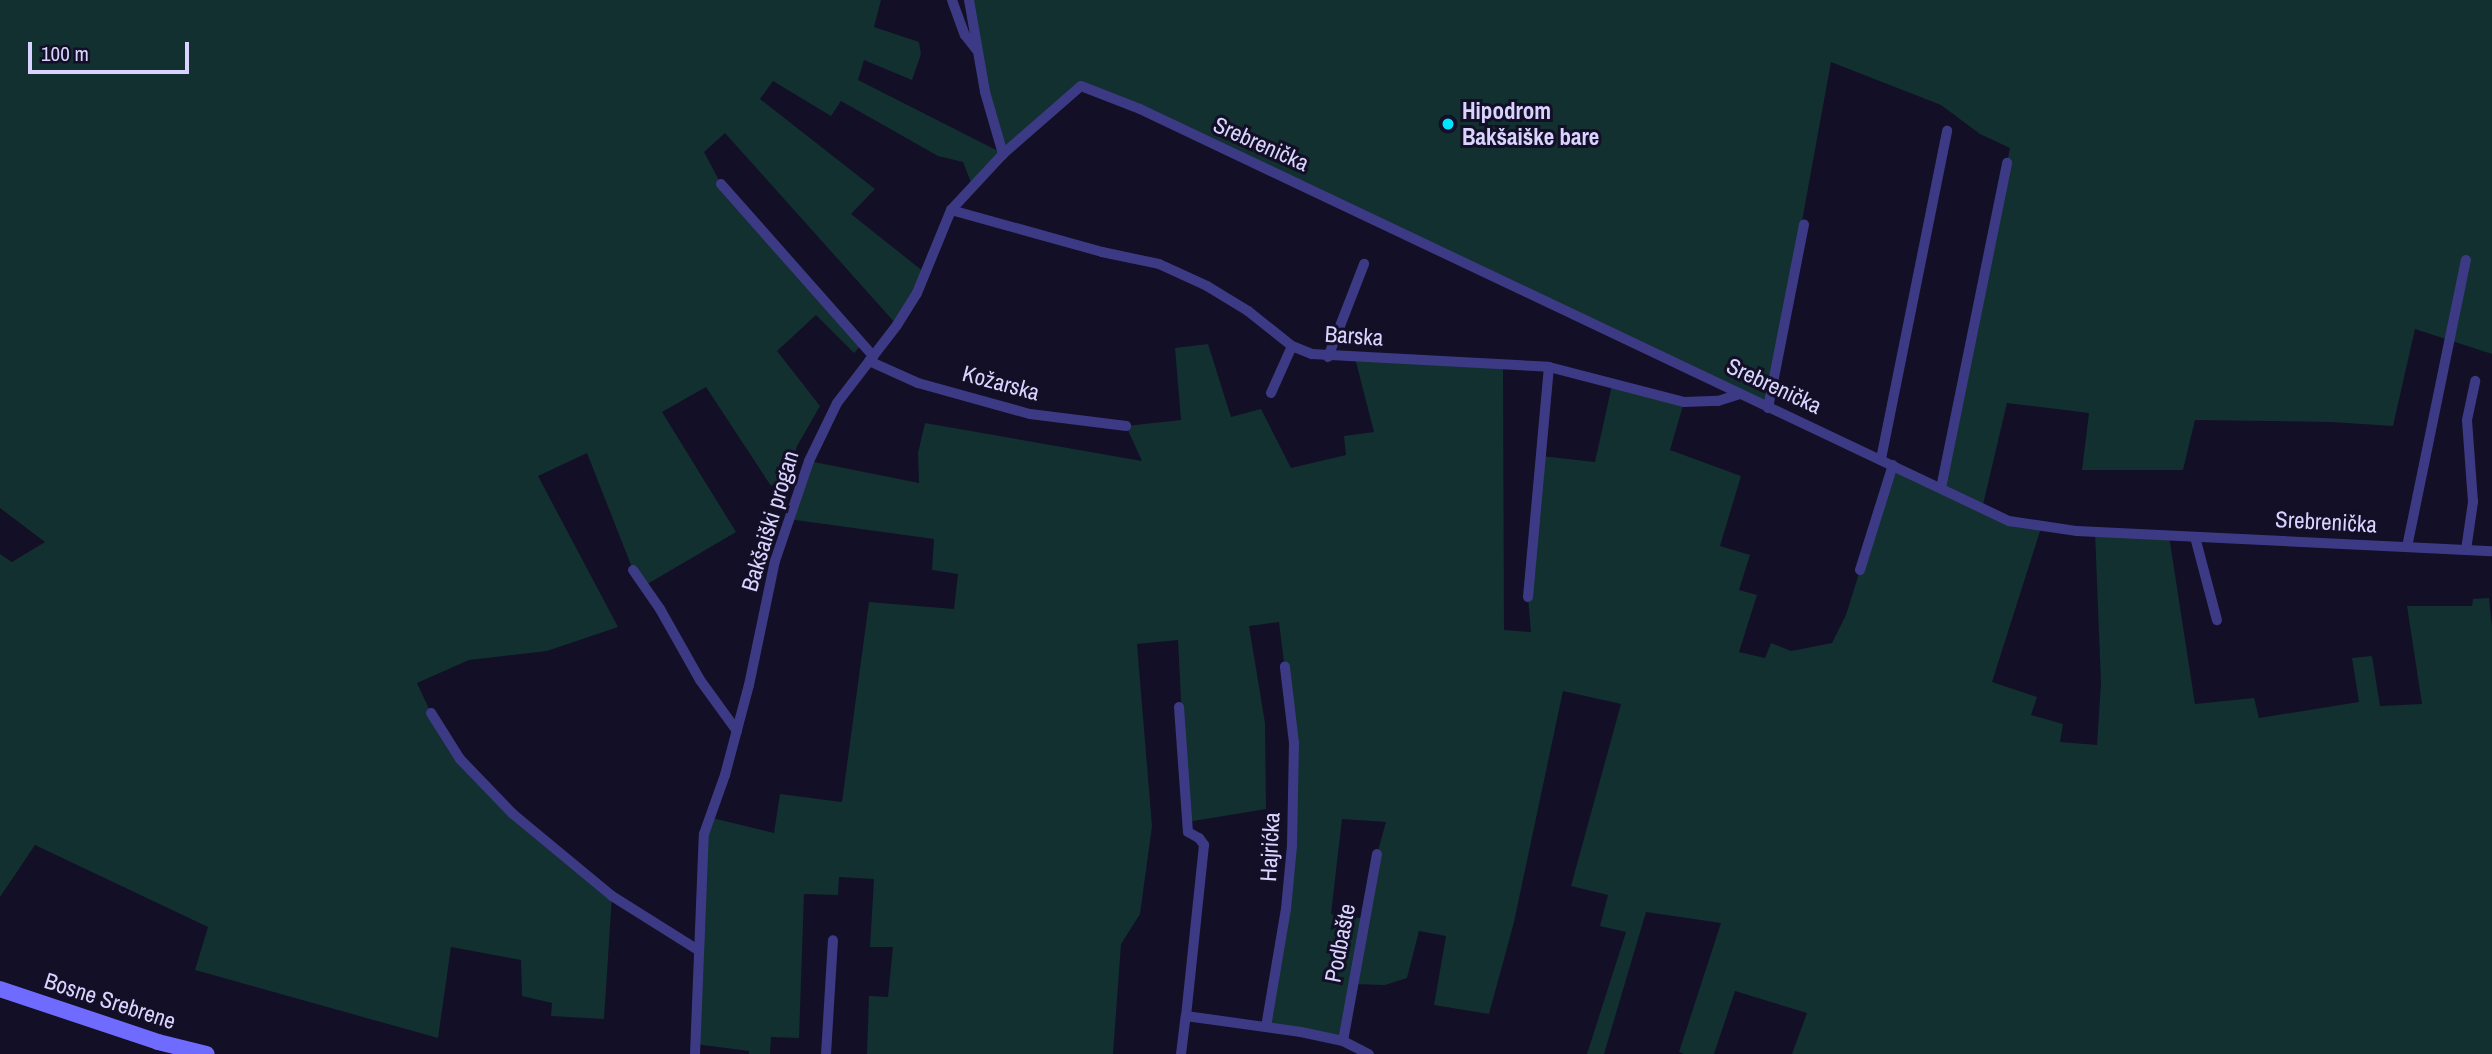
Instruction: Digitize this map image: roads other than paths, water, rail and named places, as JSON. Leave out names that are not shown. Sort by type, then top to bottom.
[{"type":"street","points":[[953,0],[965,35],[978,51]]},
{"type":"street","points":[[969,0],[985,92],[1003,154]]},
{"type":"street","name":"Bakšaiški progan","points":[[695,1054],[704,834],[737,731],[788,519],[809,461],[837,403],[916,293],[951,210],[1003,154],[1081,86]]},
{"type":"street","name":"Srebrenička","points":[[1081,86],[1140,110],[2008,521],[2041,528],[2492,551]]},
{"type":"street","points":[[1881,460],[1947,131]]},
{"type":"street","points":[[1941,488],[2007,163]]},
{"type":"street","points":[[721,184],[871,358]]},
{"type":"street","name":"Barska","points":[[951,210],[1091,249],[1159,264],[1185,274],[1238,305],[1292,346],[1328,357],[1549,368],[1684,402],[1718,401],[1740,394]]},
{"type":"street","points":[[1768,408],[1804,224]]},
{"type":"street","points":[[2407,547],[2466,260]]},
{"type":"street","points":[[1328,357],[1364,264]]},
{"type":"street","points":[[1272,393],[1292,346]]},
{"type":"street","name":"Kožarska","points":[[871,358],[918,383],[1030,414],[1126,426]]},
{"type":"street","points":[[1528,597],[1549,368]]},
{"type":"street","points":[[2466,550],[2473,502],[2466,420],[2475,382]]},
{"type":"street","points":[[1860,570],[1894,465]]},
{"type":"street","points":[[2195,537],[2217,620]]},
{"type":"street","points":[[633,570],[660,609],[700,680],[737,731]]},
{"type":"street","name":"Hajrićka","points":[[1265,1027],[1290,880],[1294,743],[1285,667]]},
{"type":"street","points":[[1180,707],[1188,832],[1189,835],[1199,838],[1203,845],[1181,1054]]},
{"type":"street","points":[[431,713],[460,759],[513,814],[612,896],[698,950]]},
{"type":"street","name":"Podbašte","points":[[1343,1041],[1377,854]]},
{"type":"street","points":[[826,1054],[833,940]]},
{"type":"street","name":"Bosne Srebrene","points":[[0,989],[158,1042],[207,1054]]},
{"type":"street","points":[[1186,1016],[1343,1041],[1368,1054]]},
{"type":"place","name":"Hipodrom Bakšaiške bare","points":[[1448,124]]}]
